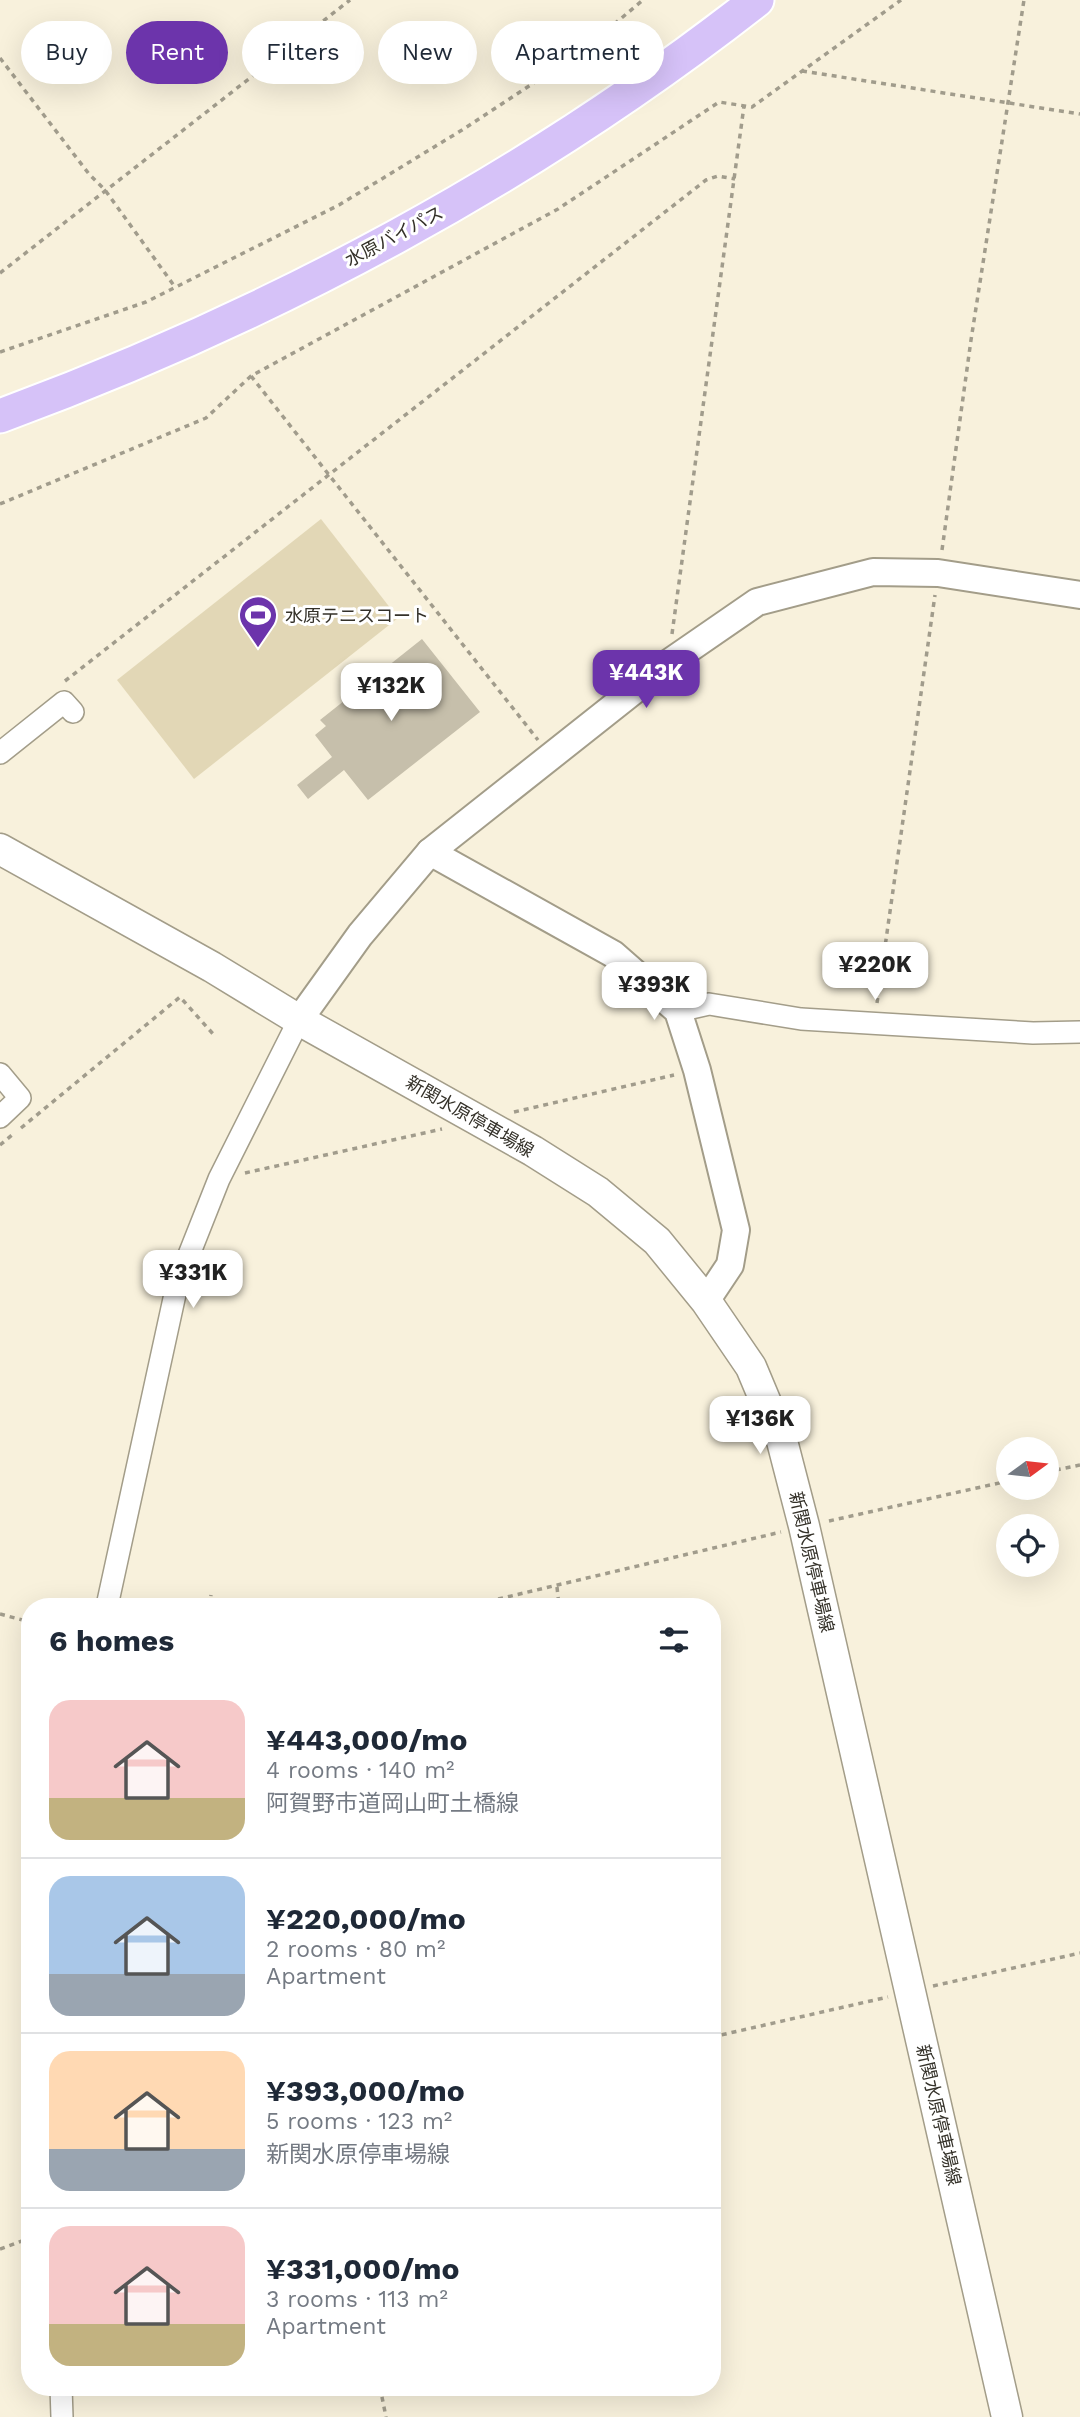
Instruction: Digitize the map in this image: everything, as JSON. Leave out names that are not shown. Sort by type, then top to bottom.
[{"type":"highway","name":"水原バイパス","points":[[0,415],[55,395],[192,337],[304,284],[427,219],[563,140],[757,0]]},
{"type":"main road","name":"新関水原停車場線","points":[[0,849],[533,1151],[598,1192],[657,1241],[706,1300],[751,1367],[782,1441],[804,1527],[1007,2417]]},
{"type":"street","points":[[109,1598],[177,1285],[219,1179],[299,1020],[360,935],[430,852],[670,662],[757,603],[873,572],[938,573],[1080,595]]},
{"type":"street","points":[[0,753],[64,702],[73,712]]},
{"type":"street","points":[[430,852],[613,954],[678,1011],[697,1070],[736,1230],[730,1265],[706,1300]]},
{"type":"street","points":[[678,1011],[709,1004],[801,1019],[1034,1033],[1080,1032]]},
{"type":"street","points":[[0,1074],[20,1098],[0,1117]]},
{"type":"street","points":[[61,2396],[62,2417]]},
{"type":"path","points":[[0,273],[350,0]]},
{"type":"path","points":[[0,352],[146,302],[339,205],[462,130],[581,52],[643,0]]},
{"type":"path","points":[[0,504],[206,418],[251,376],[558,209],[719,102],[752,107],[901,0]]},
{"type":"path","points":[[874,1023],[971,340],[1024,0]]},
{"type":"path","points":[[0,58],[89,174],[105,190],[175,287]]},
{"type":"path","points":[[800,71],[1080,114]]},
{"type":"path","points":[[670,662],[673,621],[744,106]]},
{"type":"path","points":[[65,681],[706,180],[718,176],[735,179]]},
{"type":"path","points":[[251,376],[550,755]]},
{"type":"path","points":[[0,1145],[180,997],[214,1035]]},
{"type":"path","points":[[1059,1469],[1080,1465]]},
{"type":"path","points":[[505,1598],[996,1484]]},
{"type":"path","points":[[557,1587],[558,1598]]},
{"type":"path","points":[[0,1614],[21,1620]]},
{"type":"path","points":[[721,2035],[1080,1953]]},
{"type":"path","points":[[0,2249],[21,2241]]},
{"type":"path","points":[[382,2396],[386,2417]]},
{"type":"shaded area","name":"水原テニスコート","points":[[321,519],[398,618],[194,779],[117,680]]},
{"type":"building","points":[[422,639],[480,712],[368,800],[344,770],[308,799],[297,785],[332,757],[315,735],[326,726],[320,720]]},
{"type":"place","name":"水原テニスコート","points":[[258,649]]}]
